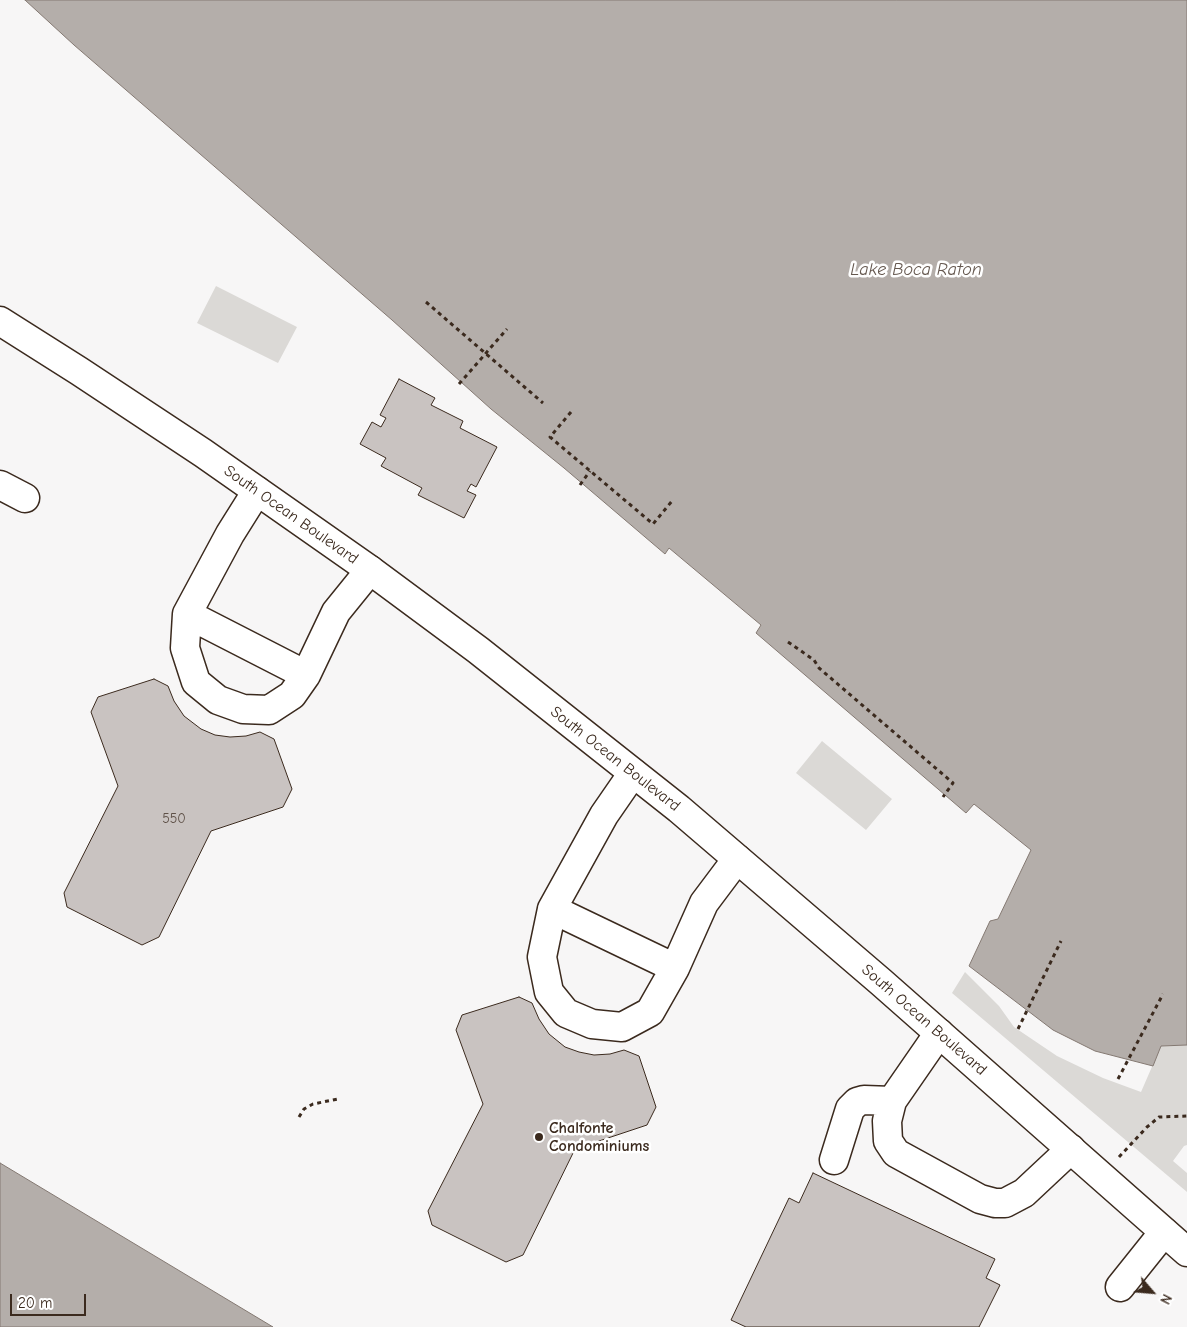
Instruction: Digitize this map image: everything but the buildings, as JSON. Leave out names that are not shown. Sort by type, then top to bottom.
[{"type":"main road","name":"South Ocean Boulevard","points":[[0,321],[79,371],[257,491],[370,570],[478,650],[679,809],[939,1033],[1187,1252]]},
{"type":"main road","points":[[0,485],[25,498]]},
{"type":"main road","points":[[257,491],[230,534],[187,614],[185,648],[196,682],[218,700],[242,709],[269,710],[292,695],[306,675],[336,612],[370,570]]},
{"type":"main road","points":[[187,614],[306,675]]},
{"type":"main road","points":[[633,773],[604,816],[552,909],[542,957],[549,992],[566,1013],[592,1024],[622,1027],[650,1012],[675,968],[704,903],[737,859]]},
{"type":"main road","points":[[552,909],[675,968]]},
{"type":"main road","points":[[939,1033],[892,1101],[887,1121],[888,1142],[896,1153],[980,1199],[995,1203],[1005,1203],[1024,1193],[1071,1149]]},
{"type":"main road","points":[[834,1160],[850,1109],[856,1102],[864,1100],[892,1101]]},
{"type":"main road","points":[[1120,1287],[1164,1232]]},
{"type":"path","points":[[426,302],[543,403]]},
{"type":"path","points":[[459,384],[507,329]]},
{"type":"path","points":[[571,412],[550,437],[652,524],[672,501]]},
{"type":"path","points":[[580,485],[590,471]]},
{"type":"path","points":[[788,642],[814,660],[819,668],[954,783],[943,797]]},
{"type":"path","points":[[1018,1029],[1062,941]]},
{"type":"path","points":[[1118,1079],[1163,994]]},
{"type":"path","points":[[299,1117],[304,1110],[313,1104],[338,1099]]},
{"type":"path","points":[[1101,1176],[1147,1127],[1159,1117],[1187,1116]]},
{"type":"shaded area","points":[[216,286],[297,327],[278,363],[197,323]]},
{"type":"shaded area","points":[[822,741],[892,799],[866,830],[796,773]]},
{"type":"shaded area","points":[[965,972],[999,1006],[1014,1027],[1057,1056],[1103,1078],[1141,1092],[1161,1046],[1187,1045],[1187,1145],[1184,1146],[1173,1161],[1187,1173],[1187,1192],[952,993]]},
{"type":"water","name":"Lake Boca Raton","points":[[25,0],[1187,0],[1187,1045],[1161,1046],[1153,1066],[1095,1051],[1053,1030],[969,966],[990,921],[998,919],[1031,850],[974,804],[966,813],[756,633],[761,625],[669,548],[665,554],[491,409],[392,320],[74,45]]},
{"type":"water","points":[[0,1163],[273,1327],[0,1327]]},
{"type":"place","name":"Chalfonte Condominiums","points":[[539,1137]]}]
